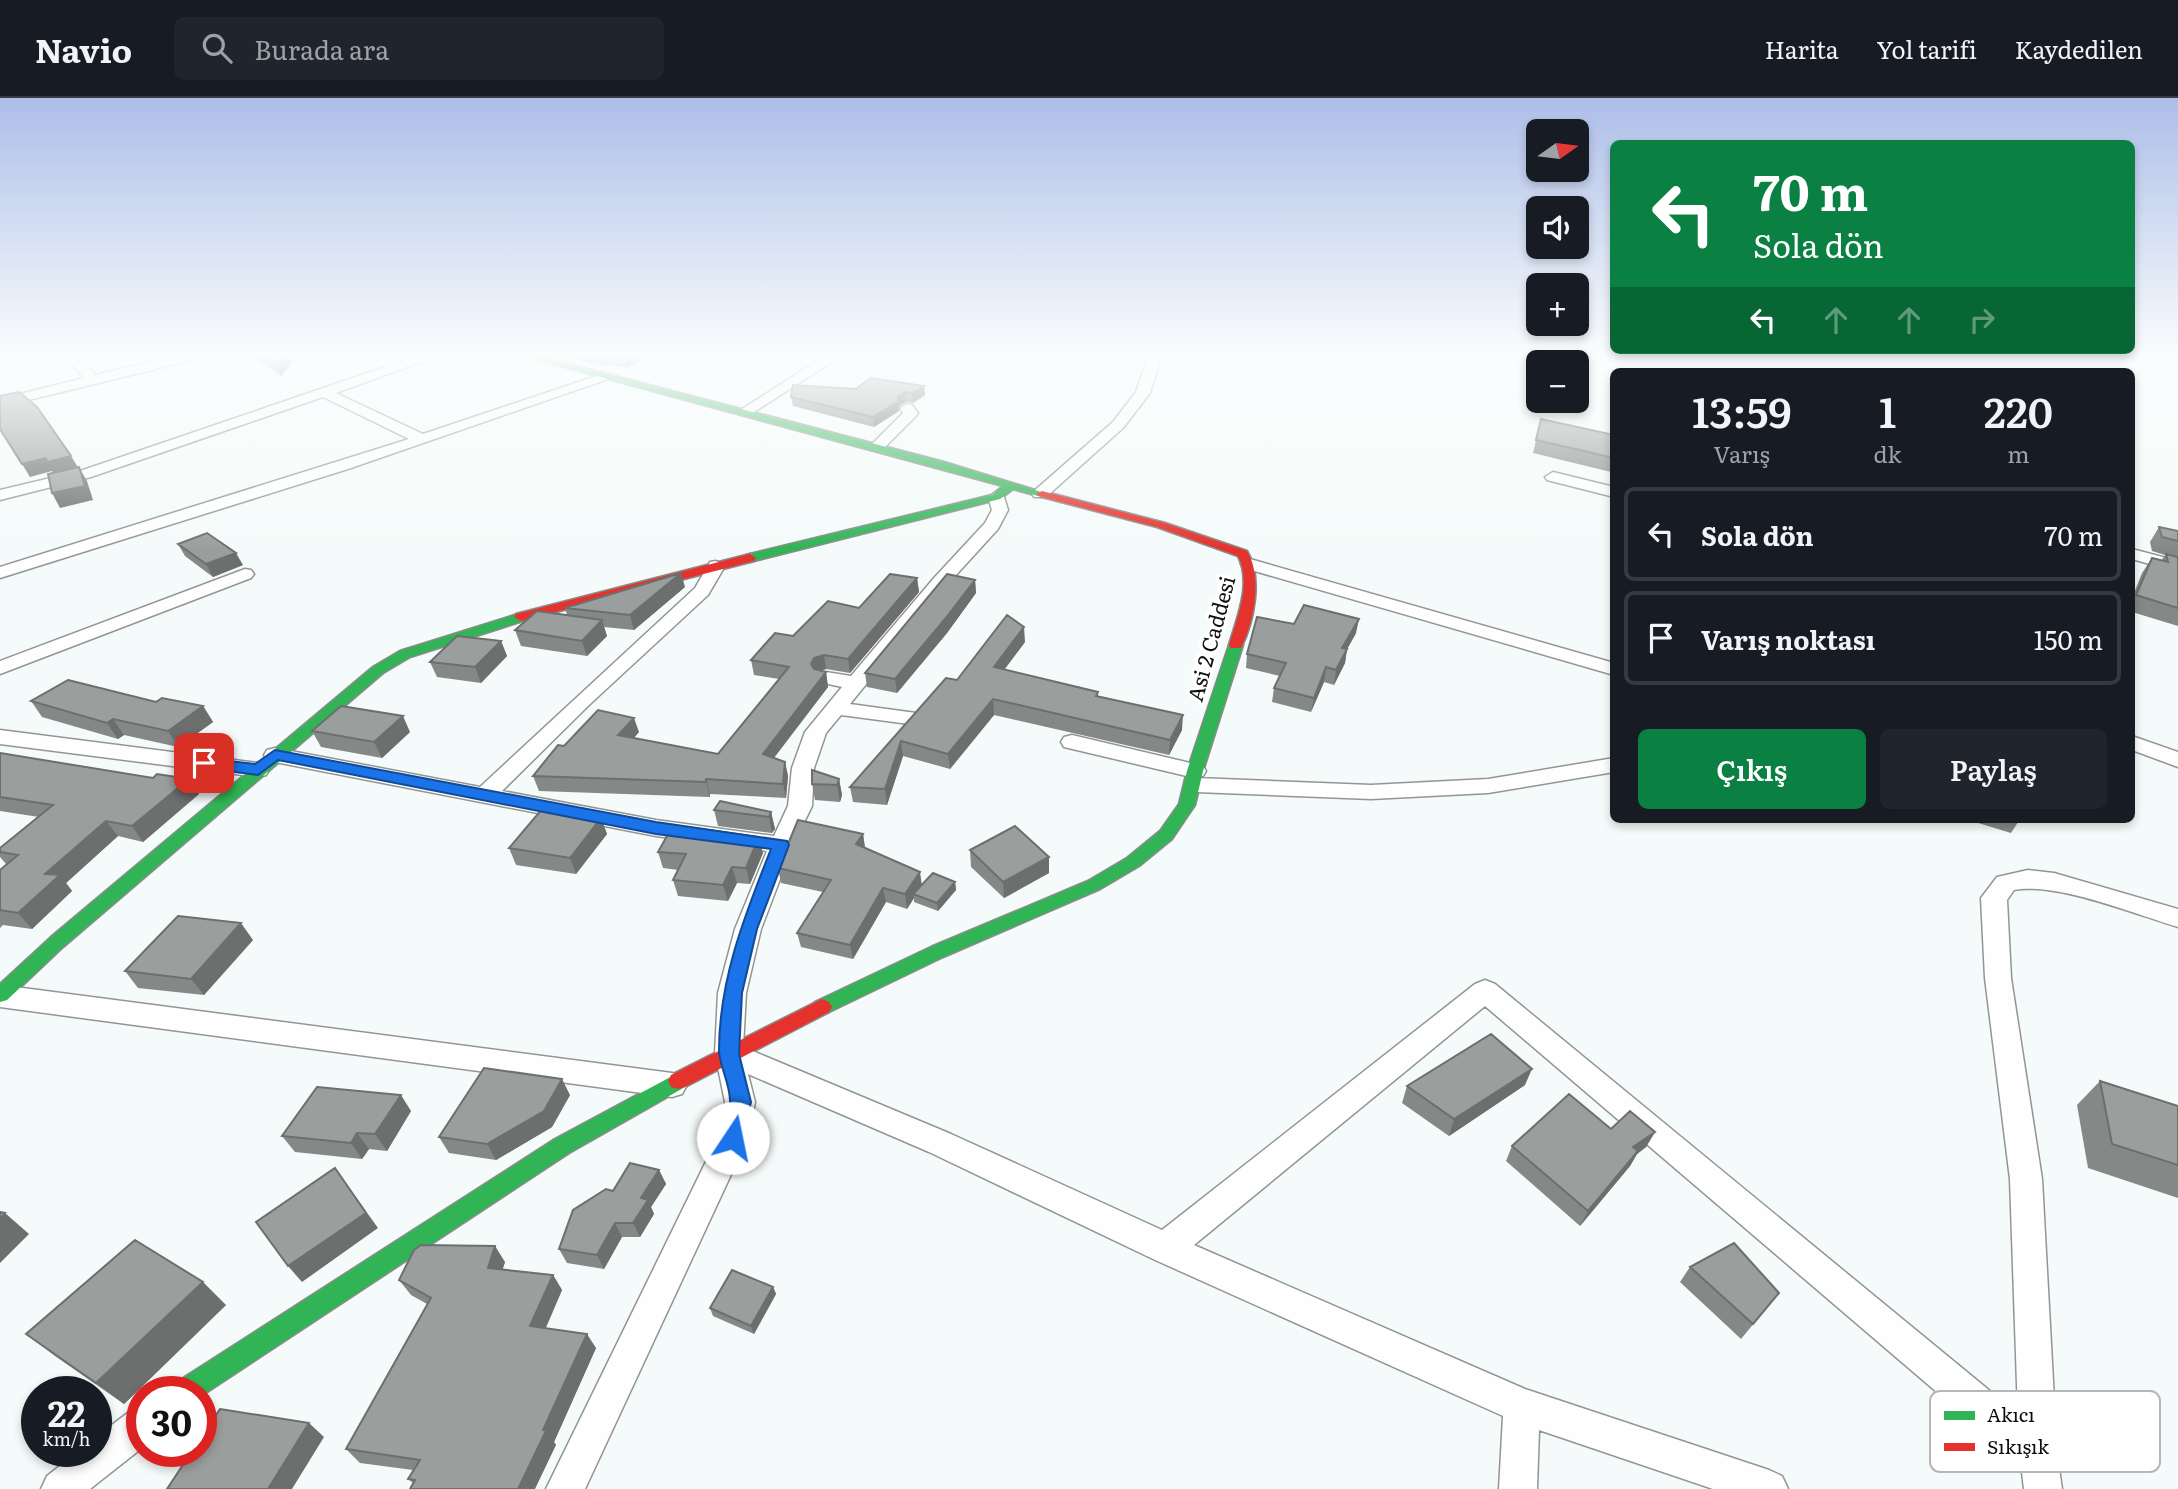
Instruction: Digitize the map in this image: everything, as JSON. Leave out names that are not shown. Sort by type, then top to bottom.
[{"type":"street","points":[[0,495],[85,474],[245,419]]},
{"type":"street","points":[[380,419],[422,439]]},
{"type":"street","points":[[0,573],[482,419]]},
{"type":"street","name":"Asi 2 Caddesi","points":[[209,1376],[594,1126],[729,1054],[957,943],[1085,890],[1139,859],[1171,834],[1185,816],[1234,652],[1251,577],[1250,564],[1243,554],[1160,525],[1040,494],[1003,491],[940,464],[775,419]]},
{"type":"street","points":[[877,447],[906,419]]},
{"type":"street","points":[[1040,494],[1123,419]]},
{"type":"street","points":[[1553,477],[1610,491]]},
{"type":"street","points":[[0,996],[57,942],[267,762],[378,670],[405,654],[471,631],[1003,491],[1000,510],[992,525],[940,582],[816,732],[803,768],[800,806],[781,845],[748,929],[732,993],[729,1054],[740,1102],[733,1138],[565,1489]]},
{"type":"street","points":[[2135,556],[2178,568]]},
{"type":"street","points":[[1250,564],[1610,667]]},
{"type":"street","points":[[485,795],[702,591],[716,566]]},
{"type":"street","points":[[0,668],[245,575]]},
{"type":"street","points":[[826,678],[855,683]]},
{"type":"street","points":[[835,708],[909,718]]},
{"type":"street","points":[[2,739],[267,762],[485,795],[656,828],[781,845]]},
{"type":"street","points":[[1072,742],[1196,778],[1371,792],[1488,786],[1610,766]]},
{"type":"street","points":[[2135,745],[2178,760]]},
{"type":"street","points":[[2035,1391],[2026,1179],[1998,978],[1994,898],[2006,883],[2028,879],[2054,882],[2178,918]]},
{"type":"street","points":[[1165,1248],[1485,991],[1963,1391]]},
{"type":"street","points":[[0,996],[672,1084]]},
{"type":"street","points":[[729,1054],[940,1143],[1165,1248],[1522,1406],[1769,1489]]},
{"type":"street","points":[[1518,1489],[1522,1406]]},
{"type":"street","points":[[60,1489],[126,1437]]},
{"type":"building","points":[[0,419],[45,419],[71,456],[22,464],[0,429]]},
{"type":"building","points":[[1541,419],[1610,434],[1610,457],[1536,440]]},
{"type":"building","points":[[79,467],[85,486],[52,493],[48,474]]},
{"type":"building","points":[[2159,527],[2178,531],[2178,541],[2162,537]]},
{"type":"building","points":[[207,533],[236,553],[206,564],[178,544]]},
{"type":"building","points":[[2166,554],[2178,557],[2178,608],[2136,595],[2152,558],[2168,562]]},
{"type":"building","points":[[681,573],[630,615],[565,608]]},
{"type":"building","points":[[890,574],[917,578],[848,659],[824,655],[814,658],[811,664],[814,669],[826,672],[763,754],[785,762],[783,784],[706,779],[706,782],[533,776],[558,745],[564,746],[598,710],[634,718],[618,735],[718,754],[789,667],[751,660],[775,633],[793,636],[828,601],[859,608]]},
{"type":"building","points":[[947,574],[975,580],[895,679],[865,673]]},
{"type":"building","points":[[1304,605],[1359,619],[1342,648],[1347,649],[1336,670],[1326,667],[1314,698],[1274,688],[1286,663],[1247,654],[1257,617],[1294,624]]},
{"type":"building","points":[[537,611],[602,620],[582,641],[515,630]]},
{"type":"building","points":[[1007,615],[1024,627],[994,667],[1098,692],[1096,696],[1183,715],[1170,740],[993,699],[948,754],[901,741],[885,789],[850,787],[946,678],[957,680]]},
{"type":"building","points":[[457,636],[501,641],[475,667],[430,662]]},
{"type":"building","points":[[68,680],[156,702],[162,698],[203,706],[168,731],[113,719],[107,723],[31,701]]},
{"type":"building","points":[[341,706],[403,716],[374,742],[312,731]]},
{"type":"building","points":[[0,753],[153,778],[157,774],[189,779],[132,826],[106,821],[45,874],[60,875],[18,913],[0,910],[0,870],[18,855],[0,852],[0,848],[53,805],[0,797]]},
{"type":"building","points":[[812,770],[839,779],[837,785],[812,784]]},
{"type":"building","points":[[720,801],[771,812],[769,817],[714,810]]},
{"type":"building","points":[[542,809],[601,818],[570,858],[509,848]]},
{"type":"building","points":[[798,820],[863,834],[856,844],[920,872],[905,894],[883,888],[850,945],[797,933],[831,880],[778,868]]},
{"type":"building","points":[[673,825],[759,837],[746,868],[732,867],[723,885],[673,880],[686,854],[658,852]]},
{"type":"building","points":[[1015,826],[1049,857],[1003,882],[970,850]]},
{"type":"building","points":[[933,873],[955,882],[937,903],[913,894]]},
{"type":"building","points":[[178,916],[241,923],[191,979],[125,971]]},
{"type":"building","points":[[1491,1034],[1532,1069],[1454,1119],[1407,1086]]},
{"type":"building","points":[[484,1068],[562,1079],[544,1111],[487,1144],[439,1137]]},
{"type":"building","points":[[2100,1081],[2178,1106],[2178,1165],[2112,1144]]},
{"type":"building","points":[[317,1087],[401,1095],[375,1134],[357,1133],[351,1143],[282,1136]]},
{"type":"building","points":[[1569,1094],[1611,1129],[1630,1111],[1655,1132],[1633,1147],[1638,1151],[1588,1211],[1512,1146]]},
{"type":"building","points":[[630,1163],[659,1170],[641,1198],[648,1200],[633,1223],[615,1223],[597,1255],[559,1249],[573,1210],[606,1189],[613,1191]]},
{"type":"building","points":[[335,1168],[366,1213],[288,1266],[256,1222]]},
{"type":"building","points":[[135,1240],[203,1282],[103,1376],[86,1376],[26,1334]]},
{"type":"building","points":[[1734,1243],[1779,1293],[1753,1324],[1690,1267]]},
{"type":"building","points":[[421,1245],[495,1246],[488,1268],[553,1275],[530,1326],[587,1334],[518,1489],[410,1489],[415,1480],[408,1479],[420,1460],[346,1449],[431,1298],[399,1280],[414,1250]]},
{"type":"building","points":[[732,1270],[773,1287],[751,1326],[710,1308]]},
{"type":"building","points":[[220,1409],[309,1423],[268,1489],[167,1489],[181,1467],[217,1467],[217,1413]]},
{"type":"traffic: fast","points":[[768,419],[1042,494]]},
{"type":"traffic: fast","points":[[750,558],[996,497],[1010,486]]},
{"type":"traffic: fast","points":[[0,995],[57,942],[378,670],[405,654],[521,617]]},
{"type":"traffic: fast","points":[[822,1007],[937,952],[1094,885],[1133,862],[1166,835],[1187,805],[1195,771],[1236,645]]},
{"type":"traffic: fast","points":[[209,1376],[562,1146],[678,1081]]},
{"type":"traffic: jam","points":[[1042,494],[1161,525],[1243,554],[1248,564],[1250,586],[1236,645]]},
{"type":"traffic: jam","points":[[521,617],[750,558]]},
{"type":"traffic: jam","points":[[678,1081],[822,1007]]},
{"type":"route","points":[[204,763],[258,770],[275,755],[656,828],[781,845],[748,929],[732,993],[729,1054],[740,1102],[733,1138]]}]
